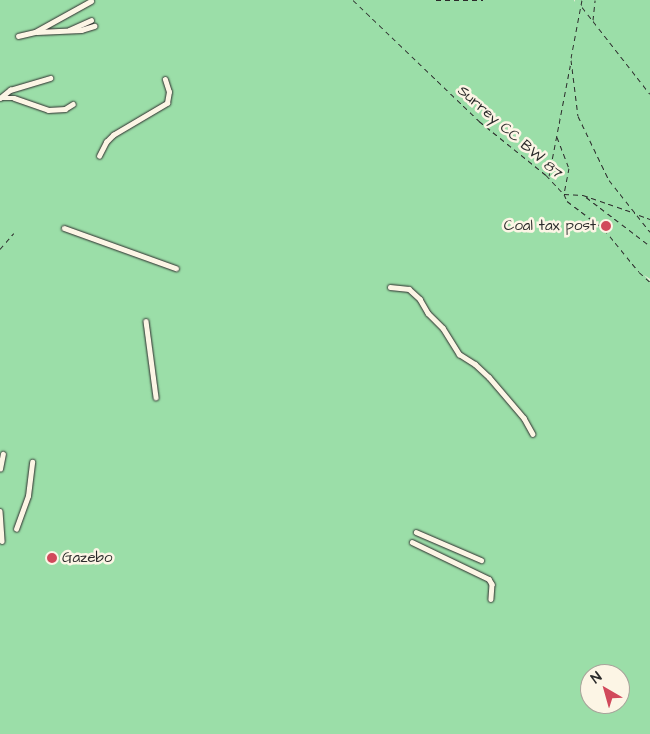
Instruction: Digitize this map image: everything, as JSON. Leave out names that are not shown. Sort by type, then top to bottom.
[{"type":"lane","points":[[35,32],[91,1]]},
{"type":"lane","points":[[68,31],[91,20]]},
{"type":"lane","points":[[18,36],[35,32],[68,31],[94,26]]},
{"type":"lane","points":[[0,98],[10,90],[50,78]]},
{"type":"lane","points":[[100,156],[106,142],[113,135],[167,103],[169,92],[164,80]]},
{"type":"lane","points":[[0,98],[14,98],[48,110],[66,109],[73,104]]},
{"type":"lane","points":[[64,228],[176,268]]},
{"type":"lane","points":[[390,287],[409,289],[420,300],[428,313],[443,328],[459,354],[475,364],[489,377],[524,418],[533,434]]},
{"type":"lane","points":[[146,320],[156,397]]},
{"type":"lane","points":[[0,468],[3,454]]},
{"type":"lane","points":[[16,529],[28,496],[32,462]]},
{"type":"lane","points":[[0,511],[2,542]]},
{"type":"lane","points":[[416,532],[481,560]]},
{"type":"lane","points":[[412,542],[489,579],[492,584],[492,599]]},
{"type":"path","name":"Surrey CC BW 87","points":[[353,0],[479,121],[548,178],[564,194],[567,201],[604,229],[639,272],[650,282]]},
{"type":"path","points":[[436,0],[483,0]]},
{"type":"path","points":[[548,178],[582,0]]},
{"type":"path","points":[[593,21],[596,0]]},
{"type":"path","points":[[581,7],[650,94]]},
{"type":"path","points":[[571,60],[578,116],[609,180],[638,214],[650,232]]},
{"type":"path","points":[[557,136],[569,168],[564,194],[583,194],[650,219]]},
{"type":"path","points":[[583,194],[650,246]]},
{"type":"path","points":[[0,249],[14,233]]},
{"type":"green space","points":[[0,0],[574,0],[575,2],[575,0],[650,0],[650,279],[644,275],[650,281],[650,734],[0,734]]},
{"type":"place","name":"Coal tax post","points":[[606,226]]},
{"type":"place","name":"Gazebo","points":[[52,558]]}]
